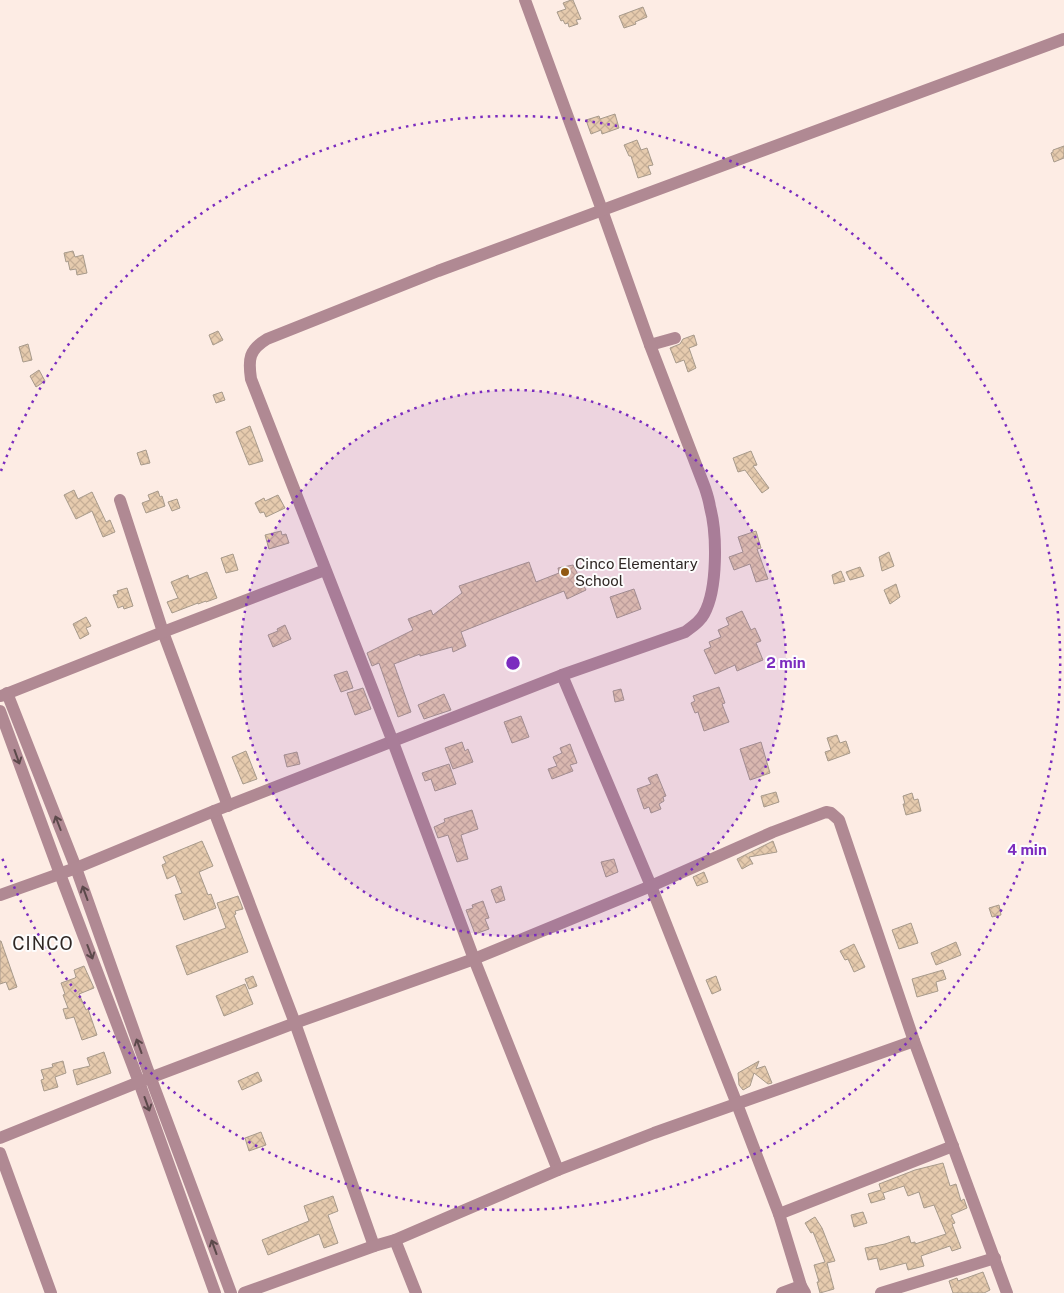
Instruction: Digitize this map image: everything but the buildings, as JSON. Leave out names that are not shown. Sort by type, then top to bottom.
[{"type":"street","points":[[0,895],[76,868],[214,811],[562,675],[684,632],[696,624],[704,614],[713,590],[715,561],[714,526],[711,508],[525,0]]},
{"type":"street","points":[[558,1170],[474,959],[251,379],[249,365],[252,352],[257,344],[267,339],[438,271],[1064,39]]},
{"type":"street","points":[[650,345],[675,338]]},
{"type":"street","points":[[120,500],[163,632],[228,806]]},
{"type":"street","points":[[216,1293],[76,868],[4,695],[325,570]]},
{"type":"street","points":[[562,675],[651,886],[779,1214],[803,1289],[782,1293]]},
{"type":"street","points":[[0,711],[60,874],[232,1293]]},
{"type":"street","points":[[214,811],[295,1023],[374,1246]]},
{"type":"street","points":[[0,1138],[295,1023],[474,959],[651,886],[773,832],[826,812],[831,813],[839,820],[914,1041],[1007,1293]]},
{"type":"street","points":[[244,1293],[395,1240],[558,1170],[654,1133],[914,1041]]},
{"type":"street","points":[[779,1214],[953,1146]]},
{"type":"street","points":[[0,1153],[51,1293]]},
{"type":"street","points":[[395,1240],[416,1293]]},
{"type":"street","points":[[881,1293],[995,1258]]},
{"type":"place","name":"Cinco Elementary School","points":[[565,572]]},
{"type":"district","name":"CINCO","points":[[43,943]]}]
